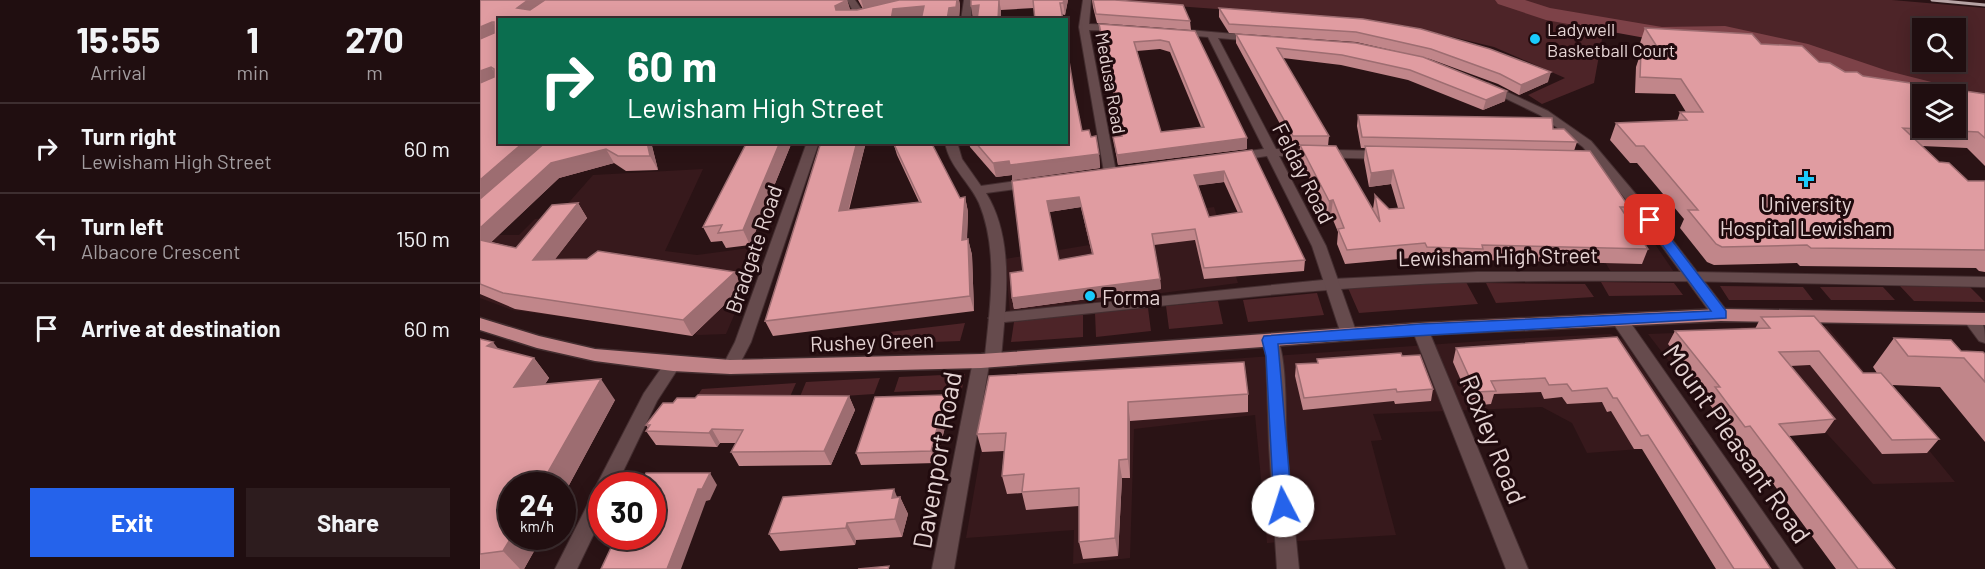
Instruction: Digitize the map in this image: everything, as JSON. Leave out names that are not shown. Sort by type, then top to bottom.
[{"type":"highway","points":[[1270,340],[1420,329],[1721,315],[1978,319]]},
{"type":"highway","name":"Rushey Green","points":[[480,324],[537,342],[584,352],[673,364],[730,368],[987,360],[1270,340]]},
{"type":"street","points":[[851,0],[860,16]]},
{"type":"street","points":[[966,18],[968,0]]},
{"type":"street","name":"Medusa Road","points":[[1087,0],[1084,27],[1110,172]]},
{"type":"street","points":[[1084,27],[1135,29]]},
{"type":"street","points":[[1168,32],[1267,39]]},
{"type":"street","name":"Felday Road","points":[[1212,35],[1269,152],[1319,246],[1349,334]]},
{"type":"street","points":[[1476,81],[1522,101],[1564,125],[1600,159],[1721,315]]},
{"type":"street","name":"Bradgate Road","points":[[730,368],[743,342],[812,144]]},
{"type":"street","name":"Davenport Road","points":[[943,569],[996,318],[995,243],[991,220],[978,190],[960,167],[952,144]]},
{"type":"street","points":[[1226,158],[1269,152],[1395,155]]},
{"type":"street","points":[[1578,158],[1600,159]]},
{"type":"street","points":[[978,190],[1044,181]]},
{"type":"street","name":"Lewisham High Street","points":[[996,318],[1332,284],[1477,277],[1693,277],[1985,282]]},
{"type":"street","name":"Mount Pleasant Road","points":[[1618,319],[1792,569]]},
{"type":"street","points":[[1978,319],[1985,337]]},
{"type":"street","name":"Roxley Road","points":[[1420,329],[1517,569]]},
{"type":"street","points":[[1270,340],[1274,356],[1278,446],[1288,569]]},
{"type":"street","points":[[613,472],[645,408],[673,364]]},
{"type":"street","points":[[566,569],[588,524]]},
{"type":"shaded area","points":[[1093,0],[1892,0],[1985,8],[1985,101],[1966,98],[1966,84],[1912,84],[1912,89],[1872,82],[1739,35],[1653,39],[1604,28],[1594,83],[1542,104],[1528,95],[1565,78],[1494,47],[1407,26],[1354,19]]},
{"type":"shaded area","points":[[703,169],[665,251],[697,255],[764,246],[726,334],[700,335],[512,310],[480,298],[480,235],[519,235],[535,219],[556,217],[593,175]]},
{"type":"shaded area","points":[[1214,207],[1238,283],[1010,313],[1005,259],[1089,245],[1084,225]]},
{"type":"shaded area","points":[[1581,222],[1640,222],[1674,272],[1611,272]]},
{"type":"shaded area","points":[[1466,282],[1478,304],[1359,313],[1348,288]]},
{"type":"shaded area","points":[[1601,282],[1674,283],[1683,295],[1609,296]]},
{"type":"shaded area","points":[[1486,283],[1585,284],[1594,297],[1496,303]]},
{"type":"shaded area","points":[[1720,286],[1803,287],[1813,300],[1729,300]]},
{"type":"shaded area","points":[[1900,286],[1970,287],[1985,302],[1914,301]]},
{"type":"shaded area","points":[[1820,287],[1883,287],[1895,300],[1831,300]]},
{"type":"shaded area","points":[[1317,293],[1324,315],[1248,322],[1243,300]]},
{"type":"shaded area","points":[[1218,301],[1223,324],[1169,329],[1166,306]]},
{"type":"shaded area","points":[[1148,308],[1151,331],[1096,337],[1095,313]]},
{"type":"shaded area","points":[[1083,314],[1083,337],[1011,342],[1014,322]]},
{"type":"shaded area","points":[[965,323],[960,341],[879,344],[881,333]]},
{"type":"shaded area","points":[[1827,326],[1955,482],[1873,484],[1808,413],[1740,327]]},
{"type":"shaded area","points":[[1701,332],[1747,395],[1699,400],[1648,334]]},
{"type":"shaded area","points":[[1611,334],[1622,339],[1693,445],[1587,453],[1572,423],[1542,407],[1373,414],[1382,440],[1371,441],[1396,535],[1267,543],[1255,415],[1134,429],[1130,558],[1073,564],[1074,530],[966,538],[994,376],[1511,339]]},
{"type":"shaded area","points":[[965,374],[962,389],[894,392],[899,377]]},
{"type":"shaded area","points":[[880,378],[874,394],[799,399],[806,382]]},
{"type":"shaded area","points":[[796,383],[789,399],[695,399],[702,389]]},
{"type":"building","points":[[480,0],[528,0],[517,8],[530,10],[545,0],[847,0],[835,6],[836,10],[857,10],[899,0],[957,0],[956,7],[949,8],[947,18],[921,18],[924,6],[893,9],[891,18],[498,18],[498,144],[522,144],[480,180],[480,83],[494,77],[494,69],[491,67],[480,71],[480,39],[494,33],[494,22],[480,27]]},
{"type":"building","points":[[971,0],[999,0],[998,18],[977,18],[979,5],[971,6]]},
{"type":"building","points":[[1033,0],[1064,0],[1060,3],[1063,18],[1035,18]]},
{"type":"building","points":[[1093,0],[1183,5],[1190,21],[1096,14]]},
{"type":"building","points":[[1219,8],[1363,19],[1421,29],[1490,49],[1551,72],[1521,85],[1500,74],[1431,49],[1356,32],[1229,24]]},
{"type":"building","points":[[1099,24],[1195,31],[1247,138],[1117,155],[1113,137],[1122,136],[1120,130],[1123,129]],"holes":[[[1160,40],[1169,42],[1204,127],[1161,132],[1134,42]]]},
{"type":"building","name":"University Hospital Lewisham","points":[[1645,28],[1752,34],[1761,44],[1802,46],[1819,62],[1830,63],[1845,72],[1857,72],[1863,76],[1917,84],[1912,84],[1912,128],[1903,128],[1939,162],[1949,163],[1968,181],[1985,181],[1985,250],[1811,248],[1807,245],[1722,247],[1716,244],[1688,210],[1698,210],[1644,146],[1636,146],[1616,123],[1687,120],[1680,112],[1703,112],[1681,79],[1640,77],[1641,52],[1661,53]]},
{"type":"building","points":[[1236,34],[1356,43],[1423,57],[1507,91],[1486,100],[1410,70],[1342,55],[1277,48],[1329,136],[1293,136]]},
{"type":"building","points":[[1068,55],[1082,131],[1089,130],[1091,137],[1096,136],[1099,154],[1010,165],[1009,161],[993,163],[977,144],[1068,144]]},
{"type":"building","name":"University Hospital Lewisham","points":[[1966,91],[1985,94],[1985,138],[1978,132],[1966,131]]},
{"type":"building","points":[[1358,115],[1552,118],[1553,129],[1564,129],[1577,142],[1362,137]]},
{"type":"building","points":[[544,144],[647,144],[650,156],[618,156],[606,149],[551,163],[480,228],[480,199]]},
{"type":"building","points":[[746,144],[779,144],[743,230],[718,233],[722,225],[703,227]]},
{"type":"building","points":[[820,144],[856,144],[839,211],[921,202],[894,144],[932,144],[960,198],[965,197],[962,240],[968,239],[970,296],[765,321]]},
{"type":"building","points":[[1300,145],[1336,146],[1380,222],[1375,195],[1389,209],[1404,208],[1393,170],[1371,173],[1365,146],[1590,151],[1629,207],[1620,207],[1648,249],[1482,245],[1483,249],[1427,247],[1425,243],[1347,250],[1338,229],[1344,228],[1333,200],[1329,201]]},
{"type":"building","points":[[1252,150],[1305,260],[1204,268],[1195,229],[1152,234],[1160,279],[1012,298],[1010,273],[1023,271],[1012,181]],"holes":[[[1224,171],[1242,212],[1209,217],[1194,175]],[[1079,197],[1093,254],[1059,260],[1047,201]]]},
{"type":"building","points":[[578,203],[533,260],[587,259],[598,251],[735,272],[683,320],[503,293],[480,284],[480,240],[516,248],[552,205]]},
{"type":"building","points":[[1814,316],[1863,373],[1881,373],[1939,439],[1892,440],[1819,351],[1779,352],[1835,419],[1779,424],[1895,569],[1858,569],[1750,426],[1745,427],[1715,387],[1720,387],[1675,331],[1770,328],[1761,317]]},
{"type":"building","points":[[1617,337],[1771,569],[1734,569],[1648,435],[1641,436],[1617,398],[1613,398],[1607,388],[1572,391],[1567,384],[1549,385],[1545,378],[1491,381],[1496,391],[1476,392],[1456,348]]},
{"type":"building","points":[[1894,338],[1951,340],[1961,351],[1983,352],[1985,354],[1985,382],[1964,358],[1908,356]]},
{"type":"building","points":[[480,339],[493,342],[487,346],[534,358],[514,387],[601,379],[548,472],[498,472],[498,550],[504,550],[480,554]]},
{"type":"building","points":[[1401,353],[1402,356],[1420,355],[1433,389],[1397,392],[1396,389],[1304,398],[1296,364],[1318,363],[1317,359]]},
{"type":"building","points":[[1244,362],[1248,394],[1128,402],[1128,459],[1119,460],[1115,538],[1079,542],[1079,488],[1022,492],[1024,474],[1002,476],[1006,433],[977,434],[989,376]]},
{"type":"building","points":[[698,395],[849,396],[824,451],[731,452],[743,430],[712,429],[709,433],[646,431],[650,425],[646,425],[663,403],[673,403],[677,398],[695,398]]},
{"type":"building","points":[[946,395],[931,451],[856,453],[875,397]]},
{"type":"building","points":[[666,473],[710,473],[702,489],[698,489],[667,569],[601,569],[610,550],[666,550]]},
{"type":"building","points":[[894,489],[892,498],[900,497],[895,519],[847,523],[846,528],[769,534],[783,497]]},
{"type":"building","points":[[889,566],[888,569],[858,569]]},
{"type":"waterway","points":[[1505,0],[1546,14],[1662,34],[1725,33],[1800,49],[1879,76],[1912,84]]},
{"type":"railway","points":[[1932,0],[1985,5]]},
{"type":"place","name":"Ladywell Basketball Court","points":[[1535,39]]},
{"type":"place","name":"University Hospital Lewisham","points":[[1806,179]]},
{"type":"place","name":"Forma","points":[[1090,296]]},
{"type":"route","points":[[1283,506],[1274,356],[1270,340],[1420,329],[1721,315],[1650,220]]}]
